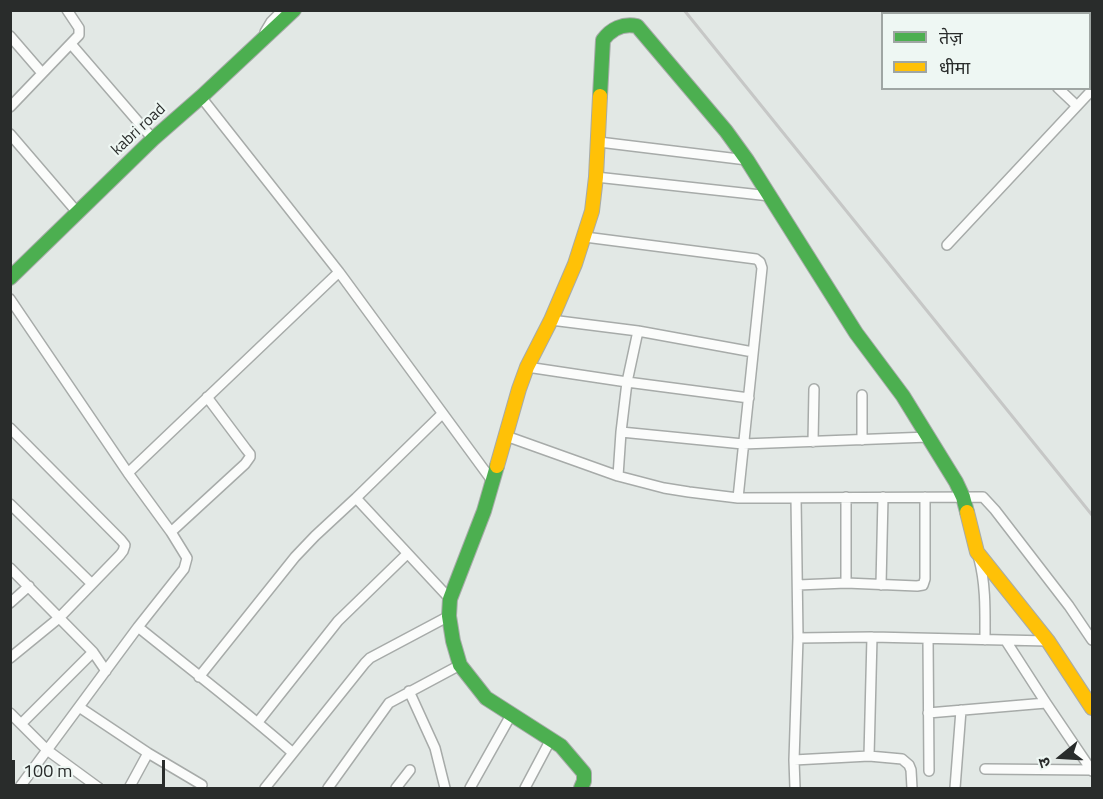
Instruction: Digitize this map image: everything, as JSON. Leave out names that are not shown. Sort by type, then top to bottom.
[{"type":"street","points":[[10,107],[80,33],[67,10]]},
{"type":"street","name":"kabri road","points":[[10,278],[153,139],[260,43],[283,16],[294,10]]},
{"type":"street","points":[[581,789],[585,775],[561,746],[486,698],[473,684],[460,665],[449,616],[450,599],[484,511],[527,367],[551,320],[585,237],[592,211],[596,177],[604,37],[615,30],[631,25],[641,30],[726,131],[747,160],[856,333],[903,396],[929,437],[963,497],[982,572],[986,640]]},
{"type":"street","points":[[10,36],[42,74]]},
{"type":"street","points":[[71,44],[153,139]]},
{"type":"street","points":[[1060,90],[1077,106]]},
{"type":"street","points":[[946,245],[1092,90]]},
{"type":"street","points":[[201,97],[339,272],[493,482]]},
{"type":"street","points":[[10,134],[77,212]]},
{"type":"street","points":[[598,142],[747,160]]},
{"type":"street","points":[[596,177],[770,196]]},
{"type":"street","points":[[585,237],[758,260],[762,268],[738,498]]},
{"type":"street","points":[[128,473],[339,272]]},
{"type":"street","points":[[10,299],[187,558],[184,569],[138,627],[22,785],[33,789]]},
{"type":"street","points":[[551,320],[638,331],[753,352]]},
{"type":"street","points":[[618,476],[627,382],[638,331]]},
{"type":"street","points":[[527,367],[749,398]]},
{"type":"street","points":[[813,441],[814,389]]},
{"type":"street","points":[[862,395],[862,440]]},
{"type":"street","points":[[171,532],[250,457],[207,397]]},
{"type":"street","points":[[199,677],[295,557],[442,414]]},
{"type":"street","points":[[10,428],[124,543],[122,553],[59,618],[10,658]]},
{"type":"street","points":[[621,432],[743,444],[929,437]]},
{"type":"street","points":[[506,436],[618,476],[664,488],[738,498],[979,496],[987,500],[1069,606],[1092,640]]},
{"type":"street","points":[[846,497],[846,583]]},
{"type":"street","points":[[881,585],[883,497]]},
{"type":"street","points":[[798,585],[846,583],[923,585],[925,582],[925,497]]},
{"type":"street","points":[[356,498],[450,599]]},
{"type":"street","points":[[795,789],[798,638],[796,498]]},
{"type":"street","points":[[10,504],[92,584]]},
{"type":"street","points":[[977,552],[1047,641],[1092,708]]},
{"type":"street","points":[[258,722],[338,621],[407,554]]},
{"type":"street","points":[[10,568],[93,652],[106,670]]},
{"type":"street","points":[[10,603],[29,586]]},
{"type":"street","points":[[265,789],[370,658],[449,616]]},
{"type":"street","points":[[138,627],[258,722],[293,753]]},
{"type":"street","points":[[798,638],[872,637],[1047,641]]},
{"type":"street","points":[[869,756],[872,637]]},
{"type":"street","points":[[928,639],[929,771]]},
{"type":"street","points":[[1006,641],[1092,770]]},
{"type":"street","points":[[22,723],[93,652]]},
{"type":"street","points":[[331,787],[385,707],[394,699],[460,665]]},
{"type":"street","points":[[410,691],[435,748],[445,789]]},
{"type":"street","points":[[928,713],[1046,703]]},
{"type":"street","points":[[79,707],[148,753],[202,785]]},
{"type":"street","points":[[955,789],[961,710]]},
{"type":"street","points":[[10,712],[47,750],[99,789]]},
{"type":"street","points":[[470,789],[511,715]]},
{"type":"street","points":[[525,789],[551,739]]},
{"type":"street","points":[[129,789],[148,753]]},
{"type":"street","points":[[795,760],[869,756],[902,759],[911,770],[912,789]]},
{"type":"street","points":[[985,769],[1092,770]]},
{"type":"street","points":[[396,789],[410,770]]},
{"type":"railway","points":[[684,10],[1092,515]]},
{"type":"traffic: fast","points":[[10,278],[153,139],[294,10]]},
{"type":"traffic: fast","points":[[600,96],[603,40],[618,28],[627,25],[637,26],[726,131],[747,160],[856,333],[903,396],[956,482],[967,512]]},
{"type":"traffic: fast","points":[[497,466],[484,511],[450,599],[449,616],[453,641],[460,665],[486,698],[561,746],[584,773],[581,788]]},
{"type":"traffic: slow","points":[[497,466],[527,367],[551,320],[575,264],[592,211],[600,96]]},
{"type":"traffic: slow","points":[[967,512],[977,552],[1048,641],[1092,708]]}]
